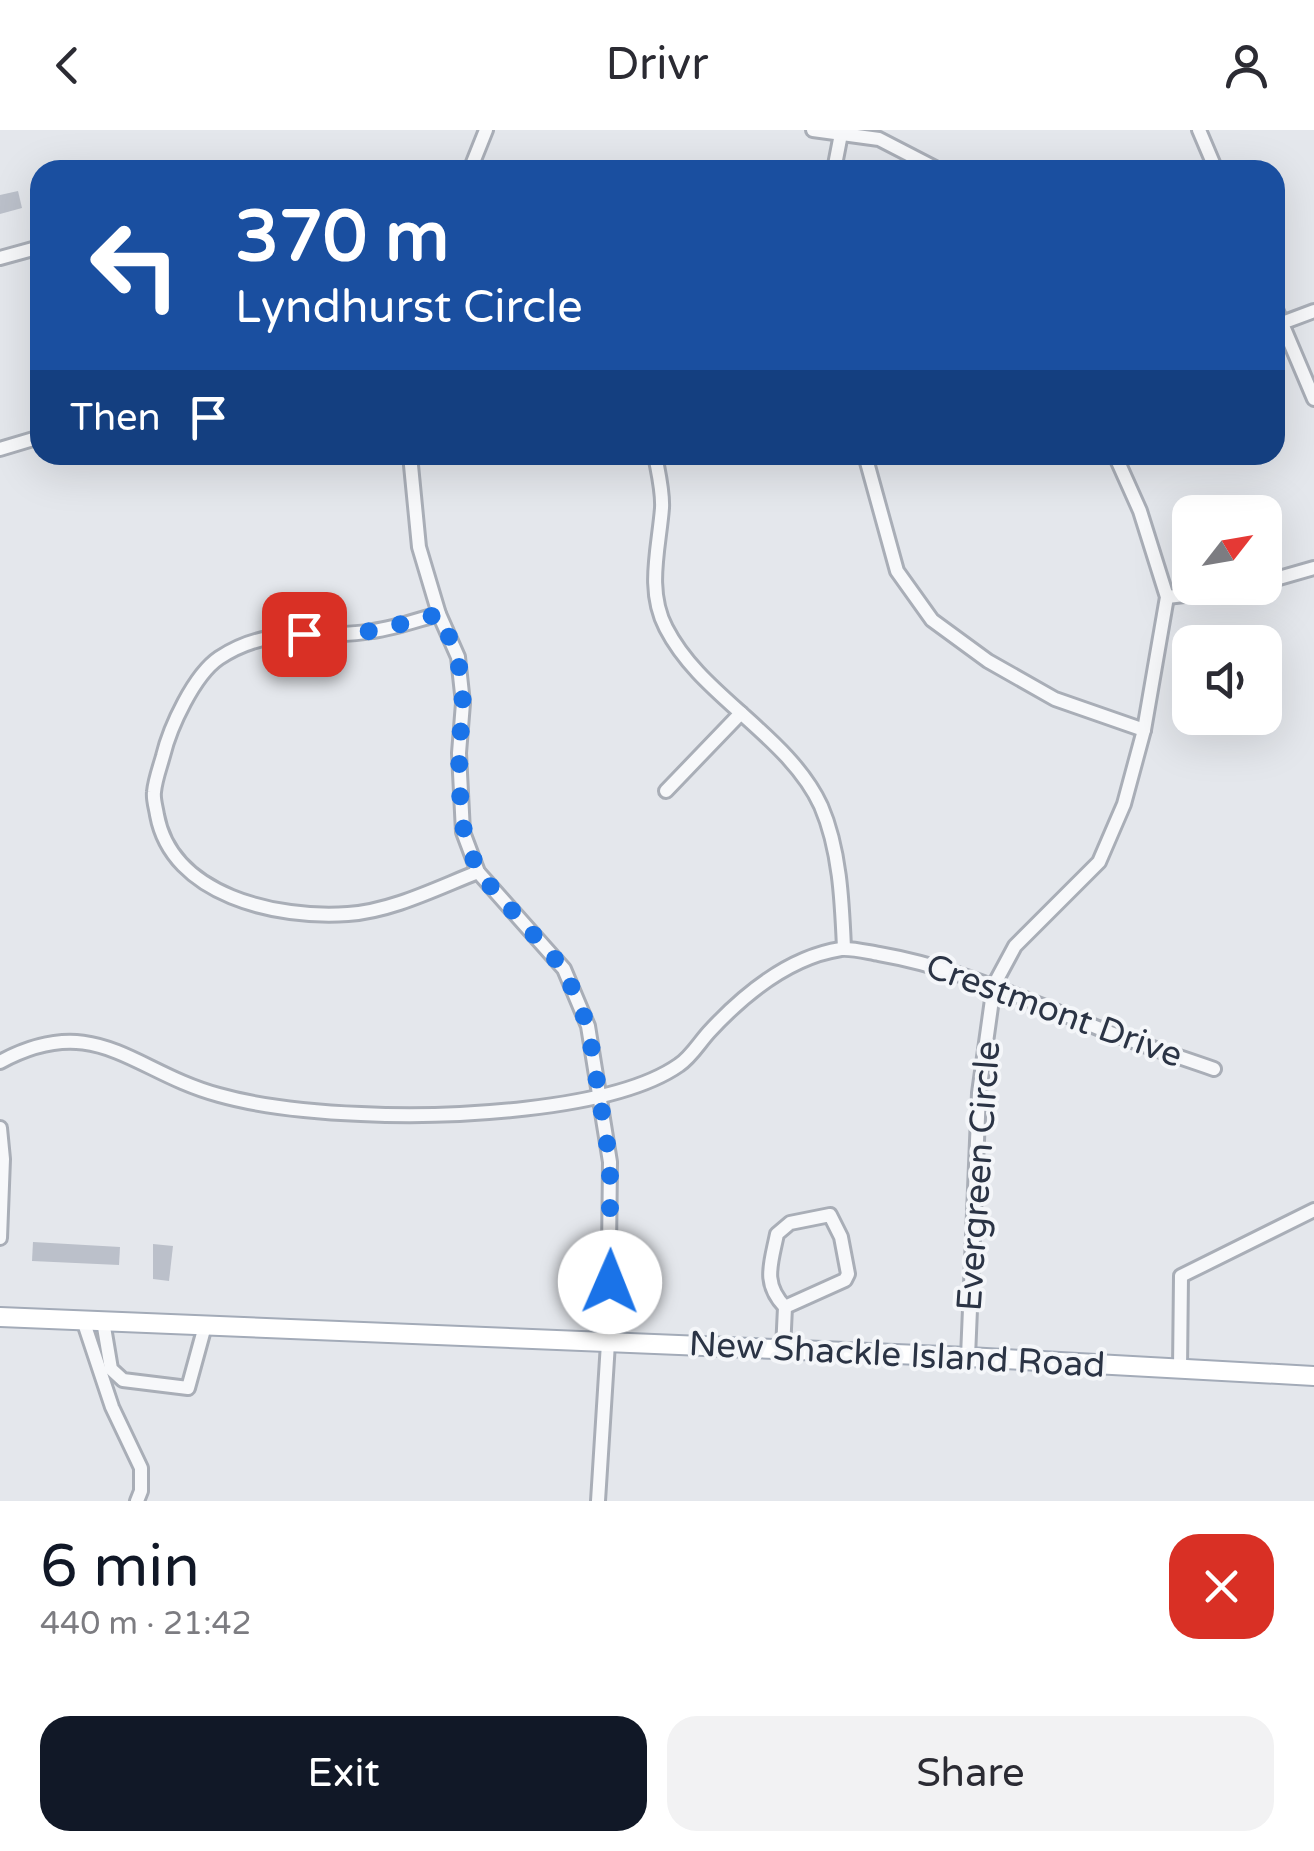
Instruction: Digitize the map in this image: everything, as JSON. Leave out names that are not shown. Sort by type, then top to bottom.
[{"type":"main road","name":"New Shackle Island Road","points":[[0,1317],[968,1357],[1314,1376]]},
{"type":"street","points":[[474,160],[486,130]]},
{"type":"street","points":[[813,130],[878,140],[919,160]]},
{"type":"street","points":[[1199,130],[1212,160]]},
{"type":"street","points":[[836,160],[841,134]]},
{"type":"street","points":[[0,258],[30,250]]},
{"type":"street","points":[[1285,322],[1314,310]]},
{"type":"street","points":[[1285,330],[1314,399]]},
{"type":"street","points":[[0,450],[30,440]]},
{"type":"street","points":[[411,465],[419,547],[439,614],[458,657],[463,703],[459,753],[464,832],[478,872],[564,969],[588,1026],[610,1162],[608,1343],[598,1501]]},
{"type":"street","points":[[656,465],[662,504],[655,551],[655,588],[664,625],[686,659],[714,690],[798,770],[820,806],[834,851],[844,948]]},
{"type":"street","points":[[868,465],[897,571],[932,620],[988,662],[1055,699],[1144,730]]},
{"type":"street","name":"Evergreen Circle","points":[[968,1357],[978,1093],[994,985],[1015,946],[1099,862],[1124,804],[1144,730],[1167,596],[1140,511],[1119,465]]},
{"type":"street","points":[[1282,577],[1314,568]]},
{"type":"street","points":[[1167,596],[1172,595]]},
{"type":"street","points":[[439,614],[374,631],[329,636],[279,634],[246,643],[215,660],[184,702],[166,746],[153,794],[160,834],[180,864],[212,889],[254,903],[302,912],[350,914],[402,901],[478,872]]},
{"type":"street","points":[[666,791],[741,713]]},
{"type":"street","name":"Crestmont Drive","points":[[0,1062],[26,1048],[67,1040],[112,1047],[216,1094],[274,1107],[362,1114],[435,1114],[600,1098],[652,1082],[682,1063],[752,991],[797,962],[844,948],[925,962],[1214,1069]]},
{"type":"street","points":[[0,1128],[0,1238]]},
{"type":"street","points":[[1180,1369],[1181,1276],[1314,1210]]},
{"type":"street","points":[[784,1350],[785,1307],[772,1294],[770,1270],[777,1234],[790,1222],[830,1215],[841,1236],[848,1274],[845,1280],[785,1307]]},
{"type":"street","points":[[83,1320],[112,1406],[141,1468],[137,1501]]},
{"type":"street","points":[[103,1321],[111,1369],[122,1380],[188,1388],[205,1326]]},
{"type":"building","points":[[18,191],[22,208],[0,214],[0,195]]},
{"type":"building","points":[[33,1242],[120,1247],[119,1265],[32,1261]]},
{"type":"building","points":[[153,1244],[173,1246],[169,1281],[153,1279]]},
{"type":"route","points":[[304,634],[329,636],[374,631],[439,614],[458,657],[463,703],[460,794],[464,832],[478,872],[564,969],[588,1026],[610,1162],[610,1282]]}]
